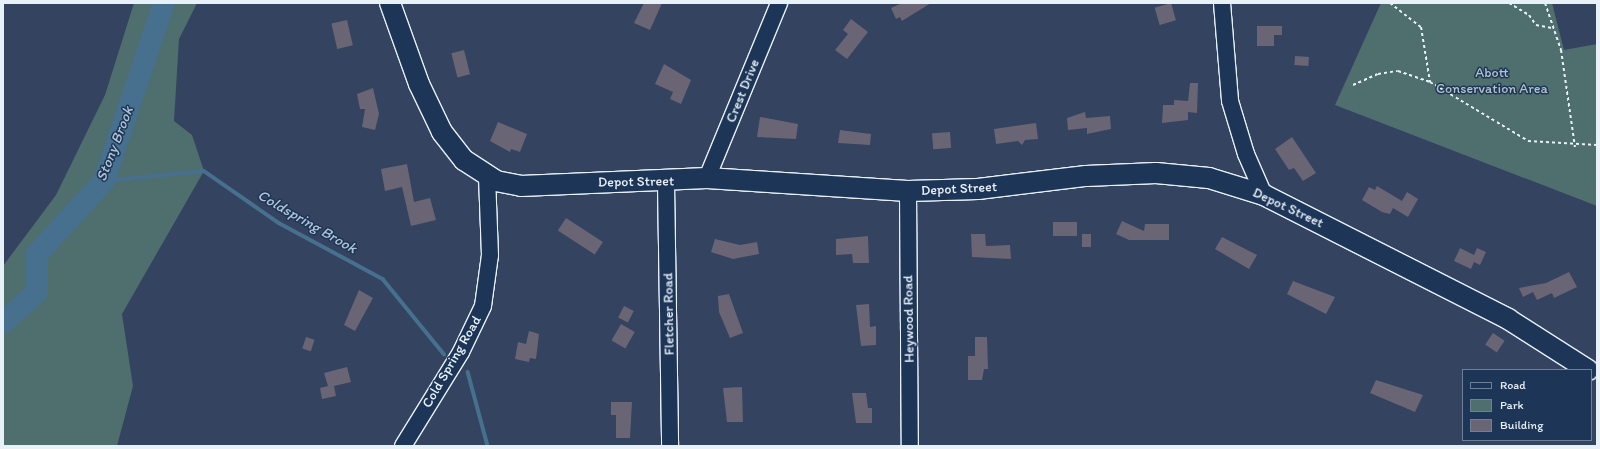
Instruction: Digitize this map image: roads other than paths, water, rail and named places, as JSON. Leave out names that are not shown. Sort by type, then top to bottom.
[{"type":"main road","name":"Depot Street","points":[[390,3],[419,84],[442,132],[464,160],[486,177],[520,186],[666,183],[707,178],[908,192],[1156,173],[1209,178],[1264,195],[1508,320],[1586,369]]},
{"type":"street","name":"Crest Drive","points":[[707,178],[779,3]]},
{"type":"street","points":[[1222,3],[1230,101],[1246,154],[1264,195]]},
{"type":"street","name":"Cold Spring Road","points":[[403,446],[461,352],[483,306],[490,255],[486,177]]},
{"type":"street","name":"Fletcher Road","points":[[666,183],[670,446]]},
{"type":"street","name":"Heywood Road","points":[[908,192],[910,446]]},
{"type":"waterway","name":"Coldspring Brook","points":[[3,323],[37,292],[37,254],[104,181],[164,3]]},
{"type":"waterway","name":"Coldspring Brook","points":[[104,181],[204,171],[279,223],[383,279],[444,354]]},
{"type":"waterway","name":"Coldspring Brook","points":[[468,372],[488,446]]},
{"type":"park label","name":"Abott Conservation Area","points":[[1492,82]]},
{"type":"water label","name":"Stony Brook","points":[[115,144]]}]
